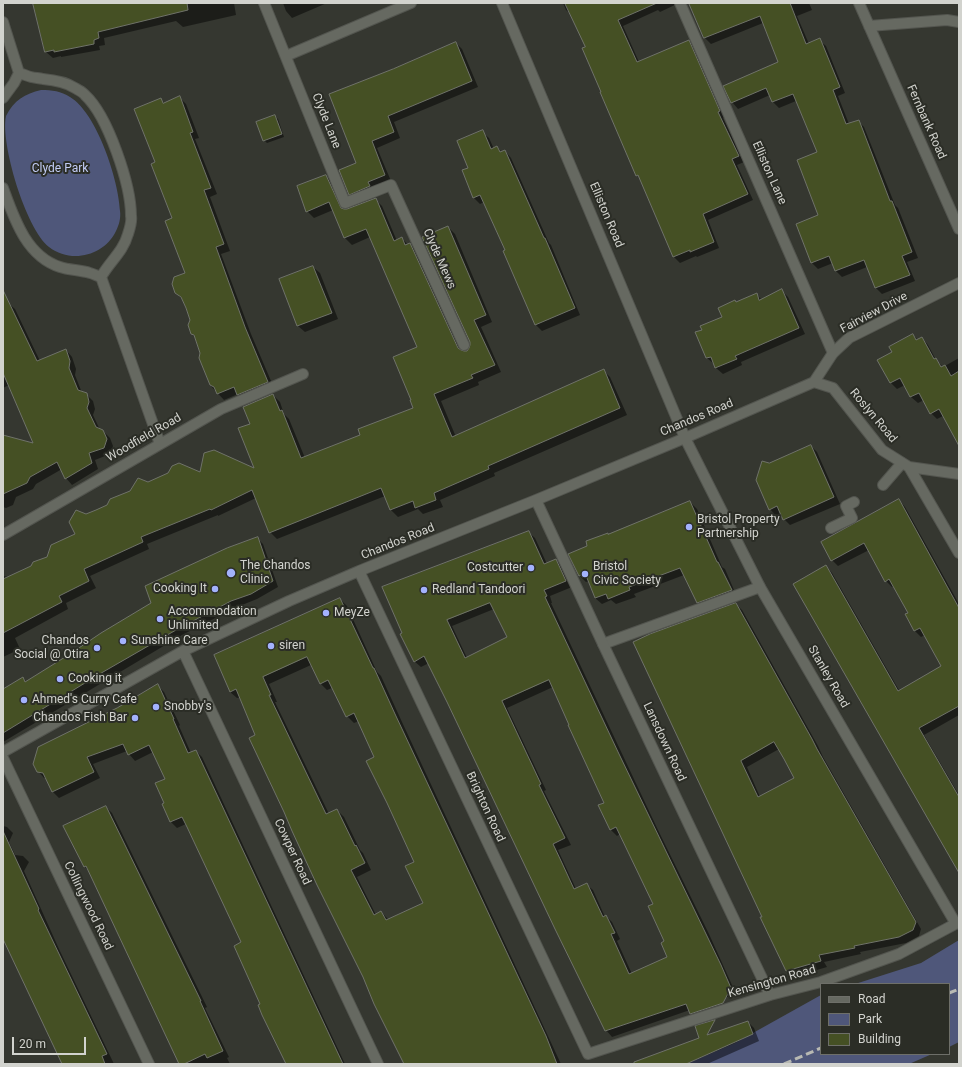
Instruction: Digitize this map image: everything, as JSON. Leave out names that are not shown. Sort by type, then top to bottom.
[{"type":"street","name":"Clyde Lane","points":[[264,3],[346,203],[391,185]]},
{"type":"street","points":[[286,56],[411,3]]},
{"type":"street","name":"Elliston Road","points":[[502,3],[685,438]]},
{"type":"street","name":"Elliston Lane","points":[[680,3],[833,353]]},
{"type":"street","name":"Fernbank Road","points":[[859,3],[959,229]]},
{"type":"street","points":[[870,26],[947,20],[959,22]]},
{"type":"street","points":[[3,22],[19,73],[3,98]]},
{"type":"street","points":[[19,73],[31,77],[59,81],[74,87],[85,94],[104,122],[113,142],[125,175],[131,204],[132,218],[124,246],[106,267],[101,277],[160,444]]},
{"type":"street","name":"Clyde Mews","points":[[391,185],[464,345]]},
{"type":"street","points":[[3,188],[22,234],[34,251],[46,261],[59,267],[101,277]]},
{"type":"street","name":"Fairview Drive","points":[[814,382],[833,353],[850,338],[959,283]]},
{"type":"street","name":"Woodfield Road","points":[[3,535],[220,409],[303,374]]},
{"type":"street","name":"Chandos Road","points":[[3,752],[183,650],[289,601],[685,438],[814,382]]},
{"type":"street","name":"Roslyn Road","points":[[814,382],[833,388],[882,450],[905,465],[959,553]]},
{"type":"street","name":"Stanley Road","points":[[685,438],[760,587],[958,923]]},
{"type":"street","points":[[883,485],[905,465],[959,474]]},
{"type":"street","name":"Lansdown Road","points":[[536,500],[770,995]]},
{"type":"street","points":[[831,528],[852,518],[846,506],[854,502]]},
{"type":"street","name":"Brighton Road","points":[[359,571],[588,1054]]},
{"type":"street","points":[[603,644],[760,587]]},
{"type":"street","name":"Cowper Road","points":[[183,650],[378,1064]]},
{"type":"street","name":"Collingwood Road","points":[[3,758],[149,1064]]},
{"type":"street","name":"Kensington Road","points":[[588,1054],[770,995],[821,982],[899,954],[958,923]]},
{"type":"green space","name":"Clyde Park","points":[[41,90],[63,93],[80,105],[89,117],[105,149],[116,183],[120,214],[120,221],[117,229],[111,240],[104,246],[95,252],[86,255],[67,255],[58,252],[49,247],[40,237],[24,205],[11,165],[5,129],[6,116],[9,110],[20,98]]},
{"type":"green space","points":[[959,940],[959,1042],[950,1046],[950,983],[858,983],[921,963]]},
{"type":"green space","points":[[820,996],[820,1055],[930,1055],[909,1064],[686,1064],[735,1043]]},
{"type":"building","points":[[33,3],[187,3],[188,10],[98,32],[99,38],[94,40],[94,44],[54,52],[54,50],[45,52]]},
{"type":"building","points":[[565,3],[657,3],[618,20],[637,62],[689,40],[720,111],[718,112],[739,156],[732,159],[748,194],[703,214],[714,242],[673,257],[600,92],[582,48],[585,47]]},
{"type":"building","points":[[689,3],[790,3],[806,44],[820,38],[840,87],[833,90],[846,124],[859,120],[890,201],[892,201],[912,252],[902,256],[910,275],[875,288],[864,260],[835,271],[829,256],[811,263],[796,224],[818,215],[797,160],[817,152],[793,94],[772,102],[766,88],[731,103],[723,86],[778,62],[760,16],[704,38]]},
{"type":"building","points":[[456,42],[472,81],[388,116],[394,132],[372,141],[385,175],[368,182],[370,186],[349,195],[339,170],[356,163],[329,94]]},
{"type":"building","points":[[180,96],[193,132],[190,133],[211,188],[204,190],[224,244],[216,247],[245,327],[268,382],[237,395],[234,387],[217,394],[214,387],[210,385],[199,358],[200,353],[194,335],[191,334],[188,325],[190,320],[186,308],[181,297],[175,293],[172,284],[174,277],[185,273],[165,221],[172,218],[151,164],[155,162],[134,109],[161,98],[163,103]]},
{"type":"building","points":[[275,115],[282,134],[263,141],[256,122]]},
{"type":"building","points":[[483,130],[491,149],[497,146],[500,152],[505,150],[575,308],[535,325],[503,251],[505,250],[480,195],[473,198],[462,170],[468,168],[457,141]]},
{"type":"building","points":[[326,175],[341,208],[347,209],[376,198],[394,241],[402,237],[405,245],[410,243],[458,348],[467,351],[470,342],[422,237],[448,226],[486,315],[474,320],[495,365],[471,375],[473,378],[434,394],[452,437],[604,369],[620,408],[488,466],[489,469],[434,493],[436,500],[415,508],[413,501],[390,510],[381,488],[269,533],[252,490],[211,510],[210,509],[141,537],[143,542],[84,569],[89,581],[59,596],[62,602],[3,633],[3,579],[31,566],[33,562],[47,557],[51,545],[75,534],[69,522],[76,510],[86,514],[107,505],[110,499],[130,491],[138,478],[148,482],[168,473],[172,466],[179,463],[200,472],[204,453],[214,450],[254,468],[238,428],[250,424],[243,407],[273,394],[280,411],[282,410],[301,458],[360,435],[358,429],[413,408],[393,357],[417,347],[366,229],[344,238],[329,202],[306,212],[297,186]]},
{"type":"building","points":[[313,266],[332,313],[297,326],[279,279]]},
{"type":"building","points":[[782,289],[799,328],[735,356],[737,359],[715,368],[711,357],[706,358],[695,332],[702,330],[700,326],[722,317],[718,308],[735,300],[736,302],[757,293],[759,300]]},
{"type":"building","points":[[3,290],[37,361],[66,349],[70,361],[69,368],[78,390],[87,393],[89,402],[87,408],[96,427],[103,430],[107,439],[104,448],[89,453],[92,463],[65,479],[57,462],[30,477],[27,483],[3,494],[3,435],[33,443],[3,373]]},
{"type":"building","points":[[913,334],[916,340],[922,337],[934,359],[936,358],[941,367],[945,365],[951,376],[959,371],[959,446],[939,409],[930,414],[919,393],[910,397],[900,378],[890,383],[877,360],[892,352],[889,347]]},
{"type":"building","points":[[811,445],[834,497],[783,520],[777,506],[769,510],[756,480],[762,461],[769,463]]},
{"type":"building","points":[[899,499],[959,608],[959,706],[919,728],[959,797],[959,873],[793,584],[826,565],[898,691],[941,666],[920,628],[914,631],[905,614],[908,613],[889,579],[885,582],[864,543],[831,561],[821,542]]},
{"type":"building","points":[[690,501],[717,562],[732,590],[697,603],[680,568],[629,587],[630,590],[608,599],[606,594],[595,598],[585,573],[579,576],[568,554],[587,546],[586,541],[608,534]]},
{"type":"building","points":[[529,531],[544,564],[556,559],[566,581],[544,590],[547,596],[545,597],[721,965],[731,988],[723,1003],[690,1014],[686,1004],[605,1031],[424,656],[414,662],[400,634],[402,633],[382,587]],"holes":[[[490,603],[507,637],[465,658],[447,620]],[[549,680],[604,803],[598,805],[610,830],[616,827],[653,904],[648,906],[664,941],[661,943],[667,957],[629,974],[611,934],[615,933],[606,915],[603,917],[587,883],[574,889],[553,844],[565,838],[539,785],[541,784],[502,701]]]},
{"type":"building","points":[[258,537],[273,581],[251,594],[231,601],[176,630],[103,672],[3,733],[3,689],[23,677],[25,682],[151,603],[145,586],[227,548]]},
{"type":"building","points":[[340,598],[546,1036],[557,1064],[404,1064],[317,885],[249,738],[255,735],[236,689],[230,692],[214,655]],"holes":[[[307,657],[320,684],[328,680],[346,717],[354,713],[374,757],[366,761],[414,862],[405,866],[423,903],[386,920],[381,911],[374,915],[351,870],[365,863],[337,809],[326,814],[269,695],[271,695],[263,677]]]},
{"type":"building","points":[[736,603],[817,749],[916,922],[913,930],[899,937],[819,955],[821,961],[786,971],[633,642],[650,634]],"holes":[[[774,742],[794,778],[758,797],[741,761]]]},
{"type":"building","points":[[158,684],[188,753],[196,750],[343,1064],[286,1064],[262,1015],[258,1005],[260,1004],[234,946],[241,942],[187,827],[182,817],[170,822],[162,804],[164,803],[155,783],[165,779],[149,745],[128,755],[123,744],[87,757],[94,772],[52,792],[43,773],[37,772],[33,764],[38,747],[117,708]]},
{"type":"building","points":[[106,806],[201,1001],[223,1051],[207,1058],[205,1054],[184,1064],[179,1064],[86,866],[84,867],[63,826]]},
{"type":"building","points":[[3,831],[39,909],[38,910],[107,1054],[102,1056],[105,1064],[62,1064],[3,939]]},
{"type":"building","points":[[715,1020],[707,1035],[748,1021],[753,1034],[686,1064],[634,1064],[634,1062],[699,1038],[695,1026]]},
{"type":"railway","points":[[950,993],[959,989]]},
{"type":"railway","points":[[784,1064],[820,1048]]},
{"type":"place","name":"Bristol Property Partnership","points":[[689,527]]},
{"type":"place","name":"Costcutter","points":[[531,568]]},
{"type":"place","name":"The Chandos Clinic","points":[[231,573]]},
{"type":"place","name":"Bristol Civic Society","points":[[585,574]]},
{"type":"place","name":"Cooking It","points":[[215,589]]},
{"type":"place","name":"Redland Tandoori","points":[[424,590]]},
{"type":"place","name":"MeyZe","points":[[326,613]]},
{"type":"place","name":"Accommodation Unlimited","points":[[160,619]]},
{"type":"place","name":"Sunshine Care","points":[[123,641]]},
{"type":"place","name":"siren","points":[[271,646]]},
{"type":"place","name":"Chandos Social @ Otira","points":[[97,648]]},
{"type":"place","name":"Cooking it","points":[[60,679]]},
{"type":"place","name":"Ahmed's Curry Cafe","points":[[24,700]]},
{"type":"place","name":"Snobby's","points":[[156,707]]},
{"type":"place","name":"Chandos Fish Bar","points":[[135,718]]}]
